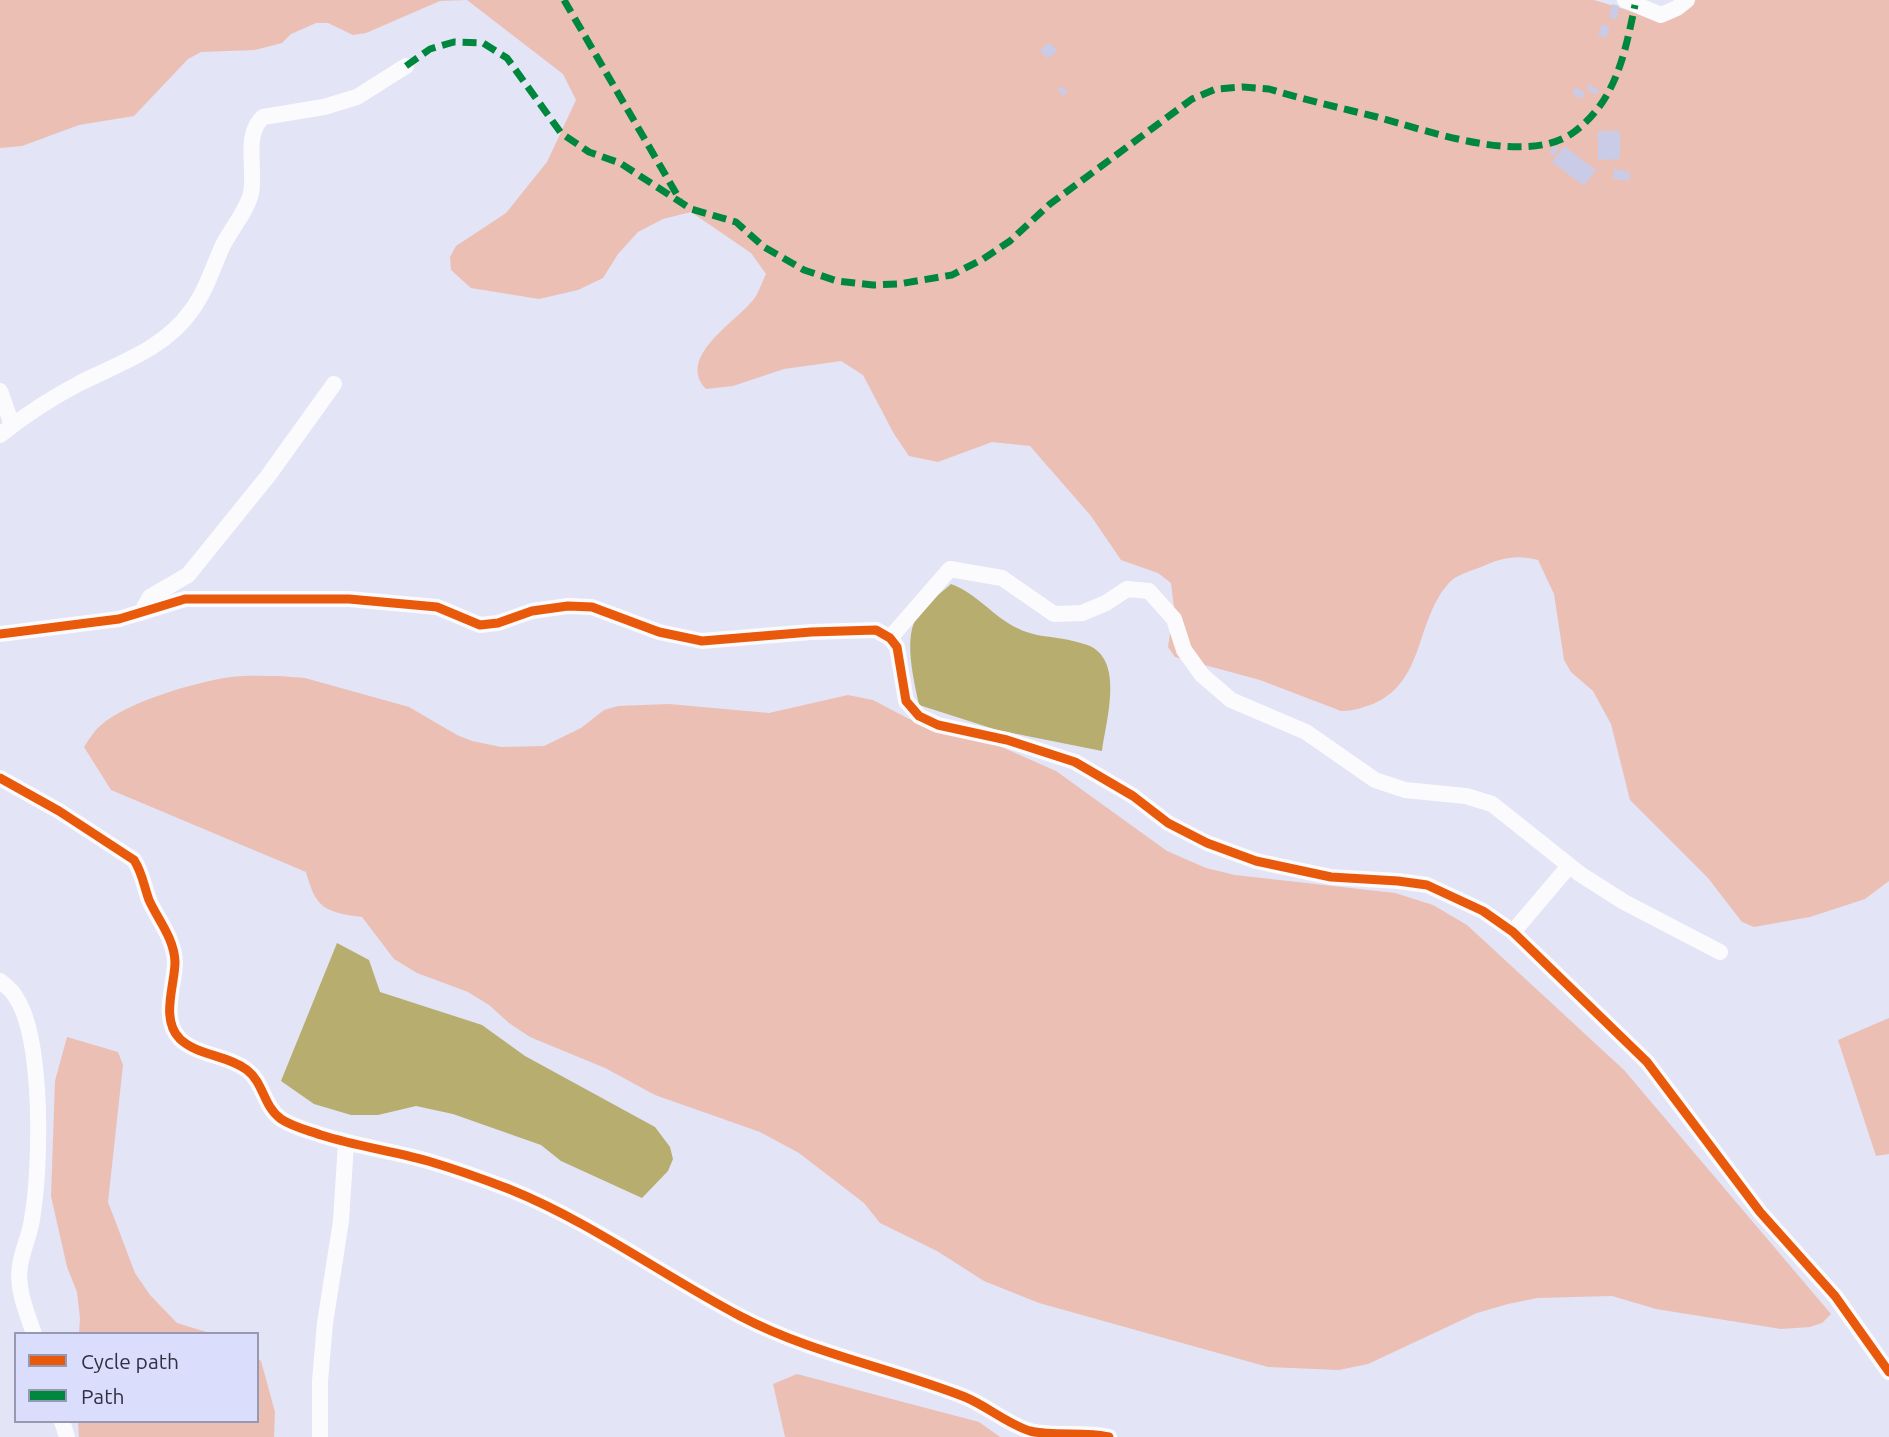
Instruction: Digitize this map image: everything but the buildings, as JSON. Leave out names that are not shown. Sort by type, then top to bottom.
[{"type":"street","points":[[1625,0],[1661,15],[1687,0]]},
{"type":"street","points":[[0,391],[6,430],[78,384],[133,359],[163,338],[189,314],[203,293],[224,243],[251,195],[256,123],[263,117],[324,107],[358,97],[406,66]]},
{"type":"street","points":[[141,613],[150,597],[188,575],[268,476],[334,384]]},
{"type":"street","points":[[890,638],[950,569],[1002,578],[1054,614],[1082,613],[1106,603],[1127,589],[1149,591],[1174,619],[1184,650],[1202,675],[1231,700],[1306,732],[1375,780],[1405,790],[1466,796],[1492,804],[1569,866],[1624,902],[1720,952]]},
{"type":"street","points":[[0,634],[119,619],[185,600],[349,599],[437,607],[480,625],[498,623],[532,611],[568,606],[592,607],[659,632],[702,641],[811,632],[876,630],[890,638],[897,647],[906,701],[919,716],[937,725],[1007,740],[1075,762],[1133,796],[1168,823],[1207,843],[1256,861],[1331,877],[1427,885],[1483,911],[1513,932],[1647,1062],[1760,1212],[1835,1296],[1889,1372]]},
{"type":"street","points":[[0,778],[59,811],[134,860],[140,869],[149,900],[170,940],[175,961],[171,988],[171,1020],[179,1038],[246,1068],[259,1082],[269,1109],[283,1121],[346,1143],[428,1161],[510,1189],[585,1225],[752,1322],[776,1333],[967,1398],[1029,1430],[1044,1433],[1093,1433],[1110,1437]]},
{"type":"street","points":[[1513,932],[1569,866]]},
{"type":"street","points":[[0,981],[15,995],[28,1025],[37,1081],[38,1177],[32,1221],[19,1267],[23,1300],[33,1332]]},
{"type":"street","points":[[320,1437],[320,1381],[341,1221],[346,1143]]},
{"type":"shaded area","points":[[0,0],[467,0],[440,1],[366,33],[353,35],[328,23],[316,23],[291,34],[282,43],[255,50],[201,52],[188,59],[134,116],[79,125],[22,146],[0,148]]},
{"type":"shaded area","points":[[467,0],[1594,0],[1650,17],[1677,0],[1889,0],[1889,881],[1865,899],[1810,917],[1754,927],[1742,922],[1708,878],[1630,800],[1611,724],[1593,691],[1571,672],[1564,660],[1554,594],[1538,560],[1523,557],[1502,559],[1451,581],[1437,599],[1418,650],[1402,681],[1390,694],[1373,704],[1341,711],[1260,680],[1175,657],[1168,647],[1174,608],[1171,583],[1158,573],[1121,560],[1091,516],[1030,446],[992,442],[938,462],[909,456],[894,434],[863,375],[841,361],[784,369],[733,386],[706,389],[699,377],[698,365],[703,353],[754,299],[766,274],[751,253],[691,212],[663,219],[638,232],[618,254],[603,278],[578,290],[539,299],[471,288],[451,270],[450,257],[456,246],[506,213],[547,162],[576,100],[563,74]]},
{"type":"shaded area","points":[[951,584],[969,593],[1023,631],[1086,644],[1095,649],[1108,669],[1110,682],[1109,711],[1102,751],[997,730],[919,705],[911,658],[911,634],[919,614]]},
{"type":"shaded area","points":[[231,677],[305,678],[409,707],[457,735],[501,747],[544,746],[581,728],[604,710],[618,706],[669,704],[769,713],[848,695],[873,700],[909,719],[997,745],[1056,771],[1167,851],[1206,868],[1235,875],[1395,893],[1433,905],[1467,925],[1624,1070],[1831,1314],[1822,1323],[1810,1327],[1781,1329],[1656,1309],[1612,1296],[1537,1298],[1477,1313],[1368,1364],[1339,1370],[1268,1367],[1039,1303],[984,1281],[937,1251],[880,1223],[864,1203],[799,1153],[760,1132],[655,1095],[605,1068],[530,1037],[468,992],[417,973],[394,959],[362,917],[339,913],[318,901],[306,872],[111,790],[84,747],[98,728],[112,717],[162,694]]},
{"type":"shaded area","points":[[337,943],[369,960],[380,992],[482,1025],[525,1056],[655,1127],[670,1147],[673,1159],[668,1171],[642,1198],[561,1161],[541,1145],[453,1114],[416,1106],[378,1115],[351,1115],[314,1104],[281,1081]]},
{"type":"shaded area","points":[[1889,1018],[1889,1154],[1876,1156],[1838,1040]]},
{"type":"shaded area","points":[[67,1037],[118,1052],[123,1065],[108,1202],[135,1273],[150,1295],[177,1323],[206,1332],[79,1332],[77,1292],[67,1267],[51,1196],[55,1081]]},
{"type":"shaded area","points":[[259,1360],[275,1412],[274,1437],[79,1437],[78,1423],[259,1423]]},
{"type":"shaded area","points":[[797,1374],[979,1422],[1000,1437],[785,1437],[773,1384]]},
{"type":"marked path","points":[[564,0],[680,200]]},
{"type":"marked path","points":[[406,66],[430,49],[454,42],[483,43],[507,58],[561,133],[589,152],[620,163],[691,209],[736,222],[764,247],[804,270],[837,281],[873,285],[899,284],[952,275],[983,259],[1010,241],[1050,204],[1192,99],[1216,89],[1269,89],[1477,143],[1531,146],[1554,142],[1574,132],[1588,120],[1609,91],[1622,58],[1635,5]]},
{"type":"cycle path","points":[[0,634],[119,619],[185,599],[349,599],[437,607],[480,625],[498,623],[532,611],[568,606],[592,607],[659,632],[702,641],[811,632],[876,630],[890,638],[897,647],[906,701],[919,716],[938,725],[1007,740],[1075,762],[1133,796],[1168,823],[1207,843],[1256,861],[1331,877],[1427,885],[1483,911],[1513,932],[1647,1062],[1760,1212],[1835,1296],[1889,1372]]},
{"type":"cycle path","points":[[0,778],[59,811],[134,860],[174,953],[170,1002],[174,1031],[187,1045],[231,1061],[247,1070],[257,1081],[270,1108],[286,1122],[334,1139],[428,1161],[509,1189],[569,1217],[711,1300],[767,1329],[965,1397],[1022,1428],[1049,1434],[1109,1437]]}]
